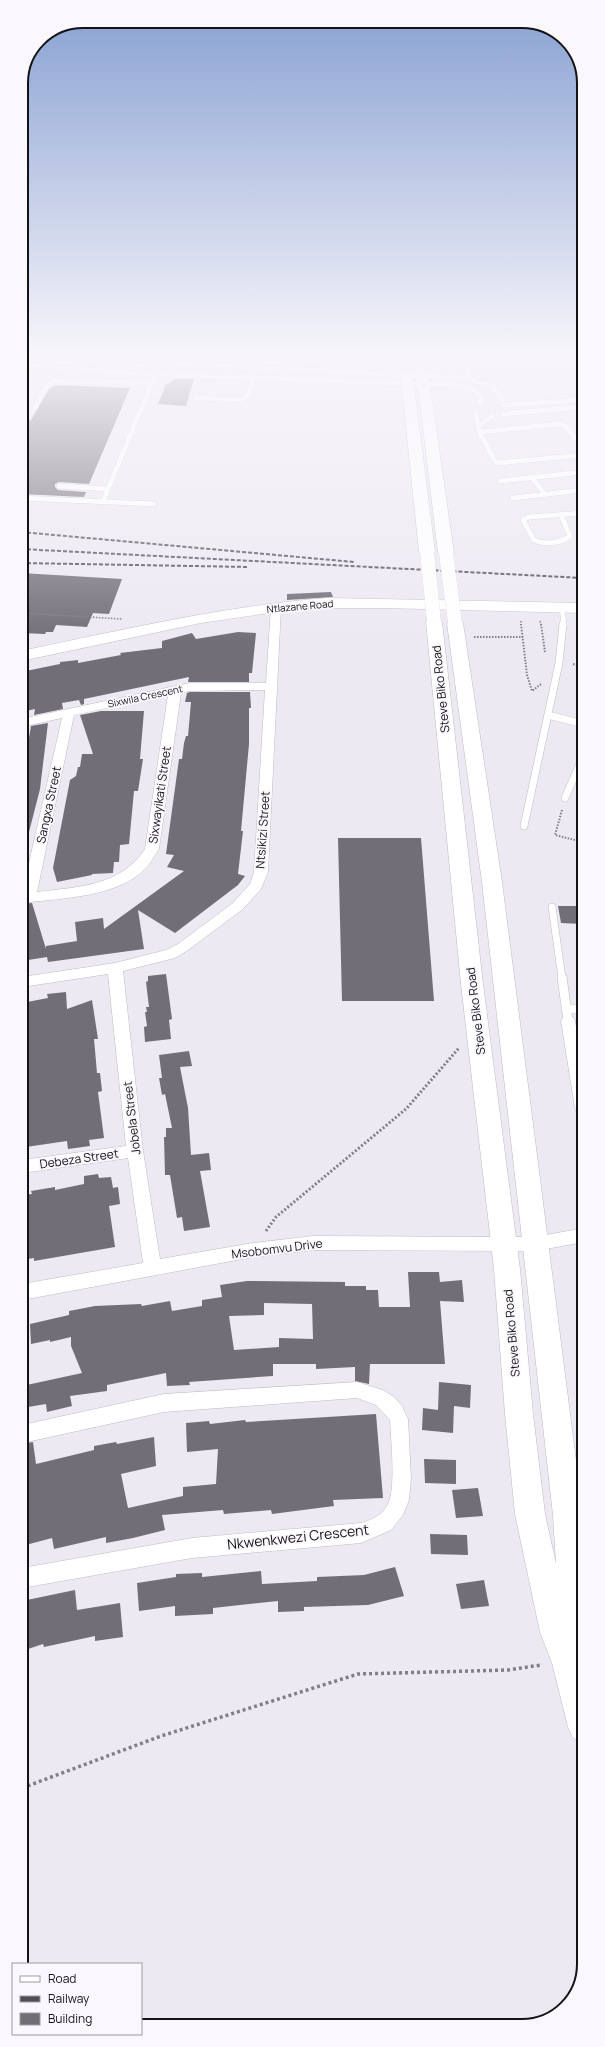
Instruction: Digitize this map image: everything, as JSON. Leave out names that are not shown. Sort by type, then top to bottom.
[{"type":"street","name":"Steve Biko Road","points":[[416,452],[472,984],[503,1243],[530,1514],[555,1632],[554,1664],[577,1712]]},
{"type":"street","name":"Steve Biko Road","points":[[433,452],[446,553],[461,630],[474,770],[492,882],[568,1515],[574,1635],[554,1664]]},
{"type":"street","name":"Ntlazane Road","points":[[28,655],[201,618],[276,607],[356,603],[577,608]]},
{"type":"street","name":"Ntsikizi Street","points":[[28,981],[115,968],[160,957],[176,951],[238,906],[256,886],[261,872],[270,686],[276,607]]},
{"type":"street","name":"Sixwila Crescent","points":[[28,721],[190,687],[270,686]]},
{"type":"street","name":"Sixwayikati Street","points":[[28,898],[117,883],[131,875],[147,859],[152,849],[175,690]]},
{"type":"street","name":"Sangxa Street","points":[[28,885],[69,712]]},
{"type":"street","name":"Jobela Street","points":[[115,968],[135,1151],[152,1268]]},
{"type":"street","points":[[567,1015],[577,1073]]},
{"type":"street","name":"Debeza Street","points":[[28,1166],[135,1151]]},
{"type":"street","name":"Msobomvu Drive","points":[[28,1291],[253,1250],[313,1243],[535,1244],[577,1236]]},
{"type":"street","name":"Nkwenkwezi Crescent","points":[[28,1433],[164,1403],[357,1390],[378,1396],[391,1405],[396,1412],[399,1419],[402,1489],[398,1507],[392,1516],[379,1527],[361,1533],[192,1548],[28,1577]]},
{"type":"lane","points":[[103,501],[124,452]]},
{"type":"lane","points":[[490,452],[495,461],[498,463],[577,456]]},
{"type":"lane","points":[[500,481],[577,473]]},
{"type":"lane","points":[[532,478],[545,494]]},
{"type":"lane","points":[[59,486],[108,489]]},
{"type":"lane","points":[[513,498],[577,491]]},
{"type":"lane","points":[[28,498],[154,504]]},
{"type":"lane","points":[[561,515],[570,537],[565,540],[535,541],[523,520],[529,517],[577,514]]},
{"type":"lane","points":[[524,826],[548,715],[564,631],[562,607]]},
{"type":"lane","points":[[548,715],[577,722]]},
{"type":"lane","points":[[564,798],[577,770]]},
{"type":"lane","points":[[552,908],[567,1015],[577,1011]]},
{"type":"path","points":[[28,613],[128,619]]},
{"type":"path","points":[[521,616],[527,675],[532,691]]},
{"type":"path","points":[[461,630],[523,637]]},
{"type":"path","points":[[572,664],[577,665]]},
{"type":"path","points":[[564,798],[555,836],[577,841]]},
{"type":"path","points":[[253,1250],[276,1217],[406,1110],[465,1042]]},
{"type":"path","points":[[28,1786],[161,1736],[358,1674],[508,1670],[554,1664]]},
{"type":"building","points":[[28,452],[103,452],[89,484],[59,482],[55,484],[55,487],[58,490],[86,492],[84,497],[28,494]]},
{"type":"building","points":[[28,573],[122,579],[109,614],[93,613],[87,627],[56,625],[53,632],[46,632],[45,634],[28,633]]},
{"type":"building","points":[[331,592],[333,597],[287,600],[287,594]]},
{"type":"building","points":[[238,632],[256,633],[252,673],[249,673],[249,682],[188,682],[189,677],[84,699],[84,704],[81,705],[79,700],[62,703],[63,709],[34,715],[35,709],[28,710],[28,671],[60,664],[60,662],[78,660],[78,663],[121,655],[120,653],[162,648],[162,641],[192,633],[196,639]]},
{"type":"building","points":[[250,692],[251,708],[249,708],[249,744],[241,831],[243,831],[238,874],[245,876],[238,885],[175,933],[138,910],[144,949],[48,962],[47,957],[28,960],[28,903],[32,903],[46,949],[46,946],[77,941],[75,922],[103,918],[104,929],[184,871],[167,867],[174,855],[166,854],[179,759],[182,759],[184,743],[186,736],[188,736],[191,702],[185,702],[187,693]]},
{"type":"building","points":[[101,711],[144,711],[140,759],[143,759],[138,791],[134,791],[129,844],[120,845],[119,862],[114,862],[113,873],[92,874],[57,882],[53,868],[70,780],[76,776],[78,767],[80,767],[82,754],[93,754],[80,715]]},
{"type":"building","points":[[48,723],[40,789],[28,836],[28,744],[31,726]]},
{"type":"building","points":[[338,838],[421,838],[434,1001],[342,1001]]},
{"type":"building","points":[[558,906],[577,906],[577,924],[561,923]]},
{"type":"building","points":[[166,974],[172,1019],[169,1020],[171,1039],[145,1042],[144,1027],[147,1026],[145,1012],[147,1012],[146,1007],[149,1007],[146,982],[148,981],[148,976]]},
{"type":"building","points":[[66,992],[67,1009],[92,1000],[98,1039],[94,1039],[97,1073],[100,1073],[102,1091],[98,1092],[104,1138],[89,1140],[90,1146],[68,1149],[67,1141],[28,1147],[28,1002],[48,998],[47,994]]},
{"type":"building","points":[[189,1051],[192,1066],[180,1067],[188,1108],[191,1155],[209,1153],[211,1170],[200,1171],[210,1227],[184,1231],[182,1217],[177,1218],[170,1175],[165,1175],[164,1137],[166,1137],[166,1128],[172,1128],[165,1094],[162,1095],[159,1078],[162,1078],[159,1055]]},
{"type":"building","points":[[98,1174],[99,1178],[111,1177],[113,1188],[118,1187],[120,1204],[109,1206],[115,1247],[34,1261],[34,1258],[28,1259],[28,1194],[32,1194],[31,1191],[55,1187],[55,1190],[84,1184],[84,1176]]},
{"type":"building","points":[[408,1272],[439,1272],[440,1282],[462,1280],[464,1302],[440,1301],[445,1364],[370,1364],[369,1384],[355,1381],[355,1367],[316,1369],[316,1364],[273,1364],[273,1376],[189,1382],[190,1385],[167,1386],[166,1373],[107,1385],[107,1391],[70,1396],[72,1406],[47,1412],[46,1404],[28,1407],[28,1385],[82,1373],[71,1346],[71,1337],[50,1342],[50,1340],[31,1344],[30,1324],[69,1315],[69,1311],[95,1306],[141,1304],[142,1306],[170,1301],[172,1311],[202,1306],[202,1300],[222,1297],[220,1285],[247,1281],[345,1282],[345,1286],[366,1286],[366,1290],[378,1290],[379,1307],[410,1307]],"holes":[[[264,1303],[312,1304],[313,1339],[279,1338],[279,1347],[234,1350],[229,1316],[264,1315]]]},
{"type":"building","points":[[439,1382],[471,1385],[470,1408],[454,1406],[453,1433],[422,1430],[423,1408],[438,1410]]},
{"type":"building","points":[[376,1414],[383,1498],[333,1500],[334,1506],[272,1514],[271,1510],[224,1514],[223,1510],[162,1515],[165,1530],[133,1538],[106,1543],[106,1537],[54,1549],[52,1538],[28,1544],[28,1443],[33,1442],[36,1464],[94,1450],[94,1446],[116,1442],[117,1444],[154,1437],[156,1466],[121,1474],[128,1508],[183,1496],[183,1487],[216,1484],[218,1449],[187,1452],[186,1423],[209,1421],[210,1424],[245,1420],[246,1422]]},
{"type":"building","points":[[424,1459],[456,1460],[456,1484],[425,1483]]},
{"type":"building","points":[[478,1488],[483,1516],[456,1518],[452,1490]]},
{"type":"building","points":[[430,1534],[467,1535],[468,1555],[431,1554]]},
{"type":"building","points":[[395,1567],[404,1596],[368,1605],[304,1607],[304,1611],[278,1612],[278,1601],[213,1608],[213,1614],[175,1616],[175,1606],[139,1611],[137,1583],[176,1577],[176,1574],[202,1573],[202,1577],[261,1571],[262,1584],[317,1581],[317,1577],[364,1575]]},
{"type":"building","points":[[484,1580],[489,1606],[461,1609],[456,1584]]},
{"type":"building","points":[[75,1590],[77,1610],[120,1603],[123,1637],[95,1641],[95,1636],[44,1647],[43,1644],[28,1649],[28,1600]]},
{"type":"railway","points":[[28,533],[354,562]]},
{"type":"railway","points":[[28,549],[577,578]]},
{"type":"railway","points":[[28,563],[249,567]]}]
